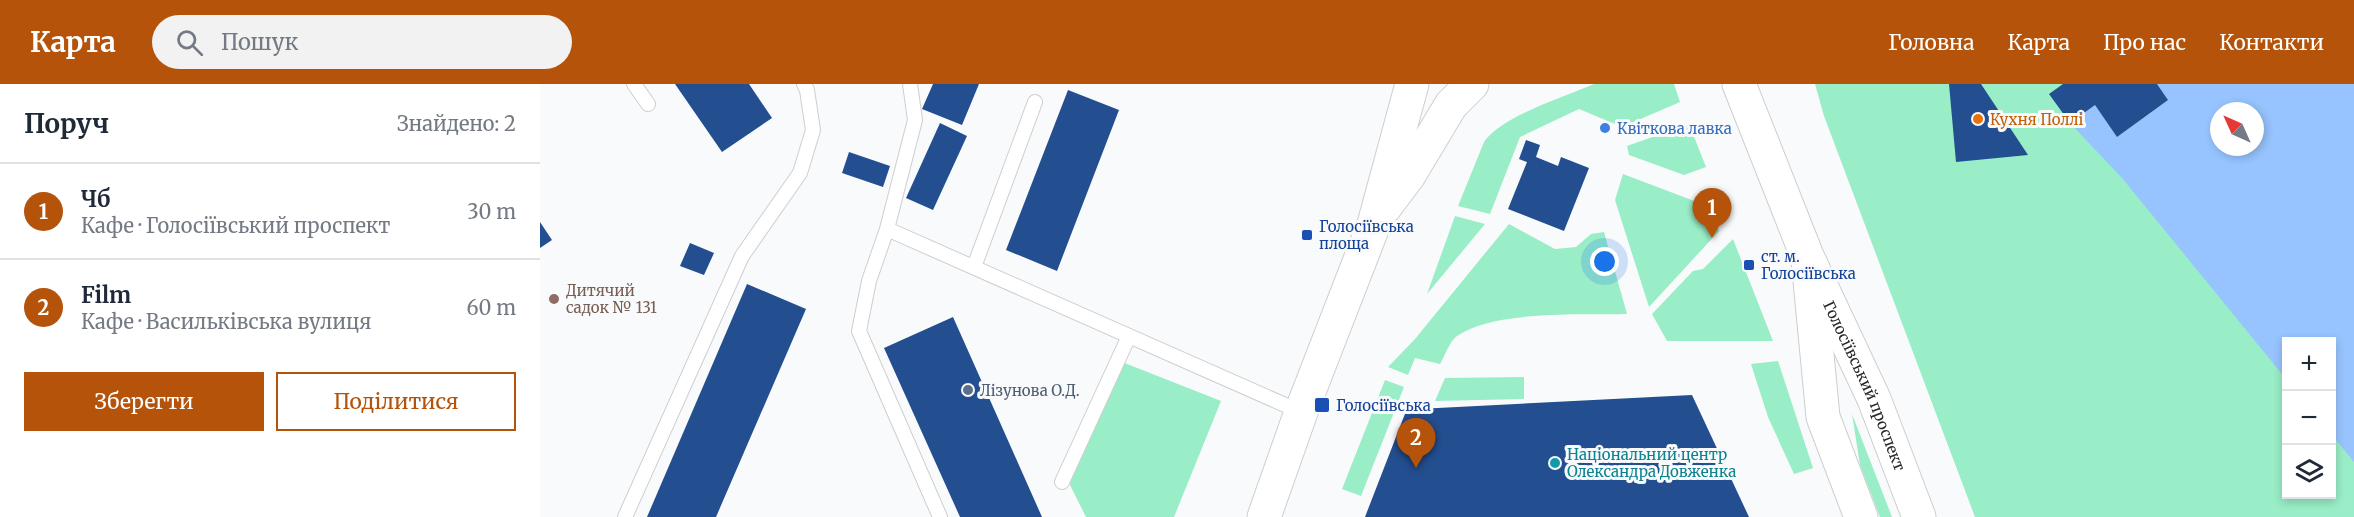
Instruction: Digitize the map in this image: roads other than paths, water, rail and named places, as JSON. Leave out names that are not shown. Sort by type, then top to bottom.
[{"type":"main road","points":[[1264,517],[1301,412],[1374,224],[1412,84]]},
{"type":"main road","points":[[1374,224],[1409,175],[1451,105],[1472,84]]},
{"type":"main road","name":"Голосіївський проспект","points":[[1739,84],[1808,256],[1874,399],[1919,517]]},
{"type":"main road","name":"Голосіївський проспект","points":[[1808,256],[1822,417],[1861,517]]},
{"type":"lane","points":[[634,84],[648,104]]},
{"type":"lane","points":[[625,517],[742,256],[800,173],[813,130],[804,84]]},
{"type":"lane","points":[[912,86],[915,120],[887,229],[869,281],[859,331],[940,517]]},
{"type":"lane","points":[[974,267],[1035,102]]},
{"type":"lane","points":[[887,229],[1301,412]]},
{"type":"lane","points":[[1062,482],[1129,336]]},
{"type":"water","points":[[2157,84],[2354,84],[2354,462],[2336,440],[2336,337],[2282,337],[2282,374],[2122,178],[2070,123],[2095,105],[2117,137],[2168,100]]},
{"type":"place","name":"Кухня Поллі","points":[[1978,119]]},
{"type":"place","name":"Квіткова лавка","points":[[1605,128]]},
{"type":"place","name":"Голосіївська площа","points":[[1307,235]]},
{"type":"place","name":"Чб","points":[[1712,238]]},
{"type":"place","name":"ст. м. Голосіївська","points":[[1749,265]]},
{"type":"place","name":"Дитячий садок № 131","points":[[554,299]]},
{"type":"place","name":"Лізунова О.Д.","points":[[968,390]]},
{"type":"place","name":"Голосіївська","points":[[1322,405]]},
{"type":"place","name":"Національний центр Олександра Довженка","points":[[1555,463]]},
{"type":"place","name":"Film","points":[[1416,468]]}]
